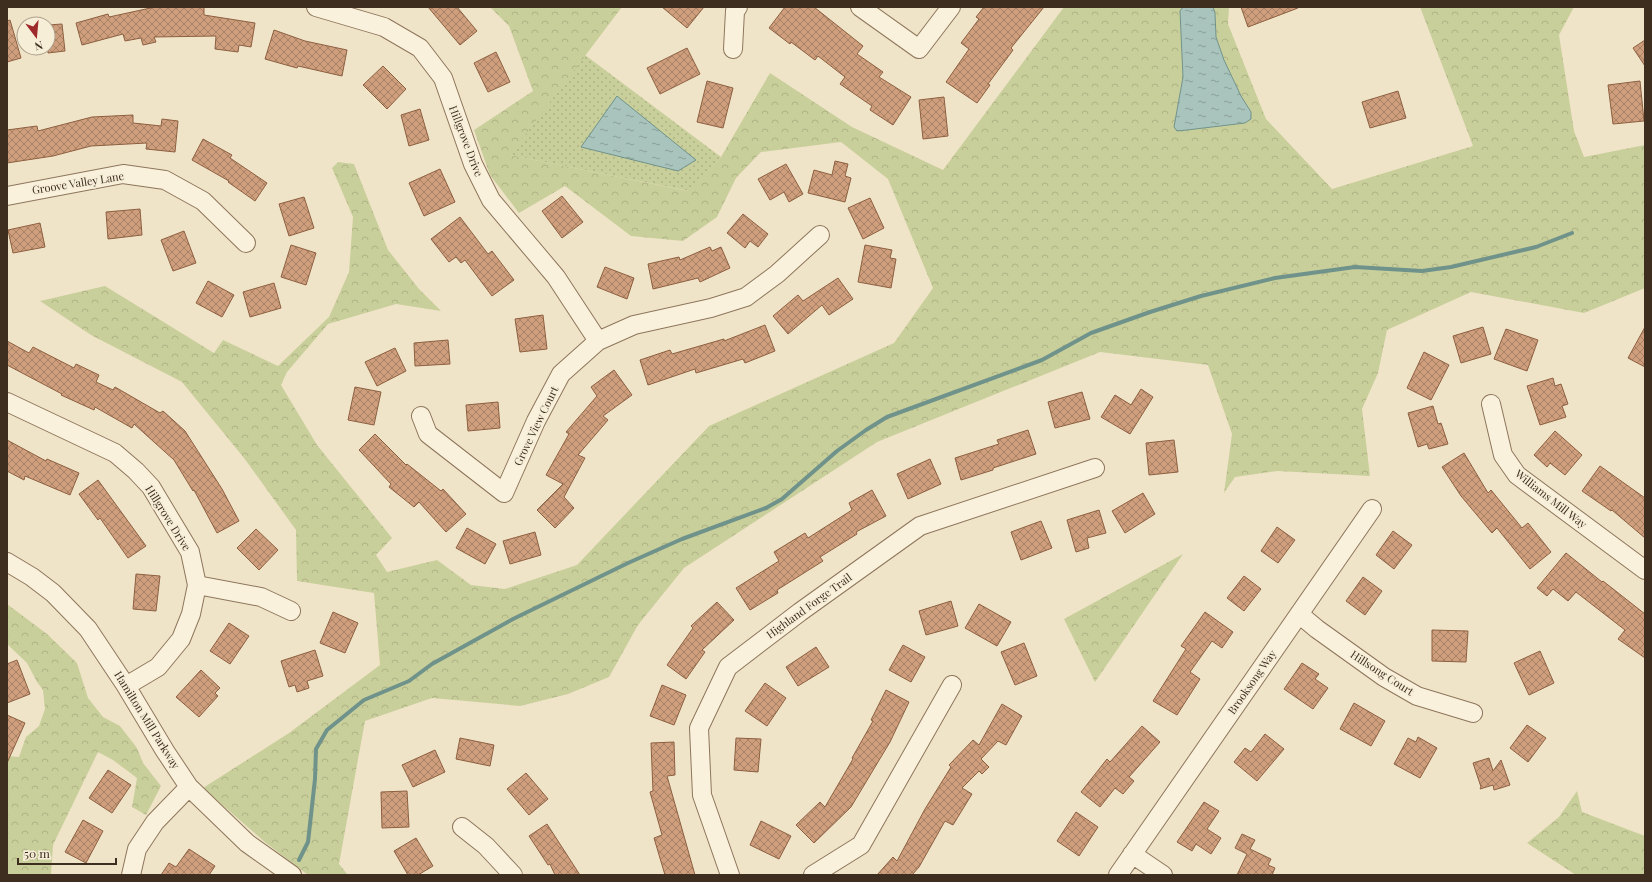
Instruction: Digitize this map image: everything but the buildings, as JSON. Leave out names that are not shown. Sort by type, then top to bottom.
[{"type":"street","name":"Hillgrove Drive","points":[[316,7],[384,27],[420,48],[443,78],[473,164],[492,200],[556,277],[598,341]]},
{"type":"street","points":[[733,49],[735,11],[738,7]]},
{"type":"street","points":[[860,7],[919,50],[951,7]]},
{"type":"street","name":"Groove Valley Lane","points":[[7,196],[123,174],[165,180],[203,201],[246,243]]},
{"type":"street","name":"Grove View Court","points":[[421,416],[428,434],[504,494],[536,420],[561,374],[598,341],[634,325],[711,308],[746,297],[777,274],[820,235]]},
{"type":"street","name":"Hillgrove Drive","points":[[7,402],[115,453],[151,486],[190,552],[197,585],[191,614],[181,639],[158,666],[126,686]]},
{"type":"street","name":"Williams Mill Way","points":[[1490,404],[1503,455],[1517,475],[1645,570]]},
{"type":"street","name":"Highland Forge Trail","points":[[730,875],[702,795],[699,728],[728,667],[800,612],[920,526],[1095,468]]},
{"type":"street","name":"Brooksong Way","points":[[1118,875],[1372,509]]},
{"type":"street","name":"Hamilton Mill Parkway","points":[[7,562],[53,592],[83,624],[126,686],[165,751],[189,786],[247,843],[292,875]]},
{"type":"street","points":[[197,585],[262,597],[291,611]]},
{"type":"street","name":"Hillsong Court","points":[[1299,614],[1317,629],[1384,677],[1417,696],[1473,713]]},
{"type":"street","points":[[813,875],[861,845],[952,685]]},
{"type":"street","points":[[130,875],[137,849],[155,822],[189,786]]},
{"type":"street","points":[[462,827],[486,846],[513,875]]},
{"type":"street","points":[[1132,854],[1163,875]]},
{"type":"green space","points":[[490,7],[622,7],[510,155],[688,191],[721,157],[770,73],[852,127],[943,170],[1064,7],[1183,7],[1180,11],[1183,77],[1175,121],[1177,131],[1245,123],[1251,112],[1241,96],[1224,60],[1216,37],[1215,13],[1213,7],[1229,7],[1228,24],[1266,119],[1332,189],[1473,146],[1420,7],[1574,7],[1559,35],[1574,131],[1584,157],[1645,145],[1645,288],[1584,313],[1471,292],[1387,330],[1378,373],[1362,409],[1370,476],[1278,471],[1235,477],[1224,493],[1232,434],[1208,365],[1100,352],[877,442],[684,568],[638,625],[609,677],[568,694],[520,706],[432,698],[365,721],[339,864],[348,875],[308,875],[266,843],[203,788],[289,733],[380,665],[374,593],[297,581],[296,530],[244,458],[182,382],[91,335],[40,301],[105,286],[214,353],[223,340],[278,366],[329,317],[349,272],[353,217],[332,168],[338,162],[354,164],[388,250],[419,289],[441,311],[396,304],[328,324],[287,372],[281,385],[317,445],[392,538],[376,555],[387,572],[437,560],[471,585],[505,589],[577,565],[709,426],[894,343],[933,288],[888,179],[841,142],[761,152],[736,178],[717,217],[683,241],[631,236],[565,186],[519,213],[490,175],[474,130],[533,91],[509,26]]},
{"type":"green space","points":[[585,55],[721,157],[689,191],[509,155]]},
{"type":"green space","points":[[1183,554],[1095,682],[1064,619]]},
{"type":"green space","points":[[7,604],[47,634],[77,663],[88,698],[103,717],[120,726],[137,748],[143,763],[161,786],[146,815],[132,807],[137,778],[113,760],[98,752],[53,845],[51,875],[7,875],[7,756],[19,757],[26,737],[39,726],[45,709],[43,690],[27,663],[7,644]]},
{"type":"green space","points":[[1577,791],[1582,812],[1645,836],[1645,875],[1576,875],[1527,843],[1559,817]]},
{"type":"water","points":[[1183,7],[1213,7],[1215,13],[1216,37],[1224,60],[1241,96],[1251,112],[1251,119],[1245,123],[1177,131],[1174,127],[1183,77],[1180,11]]},
{"type":"water","points":[[617,96],[696,160],[678,171],[581,147]]},
{"type":"waterway","points":[[299,860],[308,842],[315,779],[316,749],[327,730],[364,700],[409,681],[432,664],[513,619],[628,563],[682,539],[766,508],[782,499],[837,451],[887,417],[1042,360],[1091,333],[1201,296],[1275,278],[1355,267],[1422,271],[1451,267],[1536,247],[1572,233]]}]
